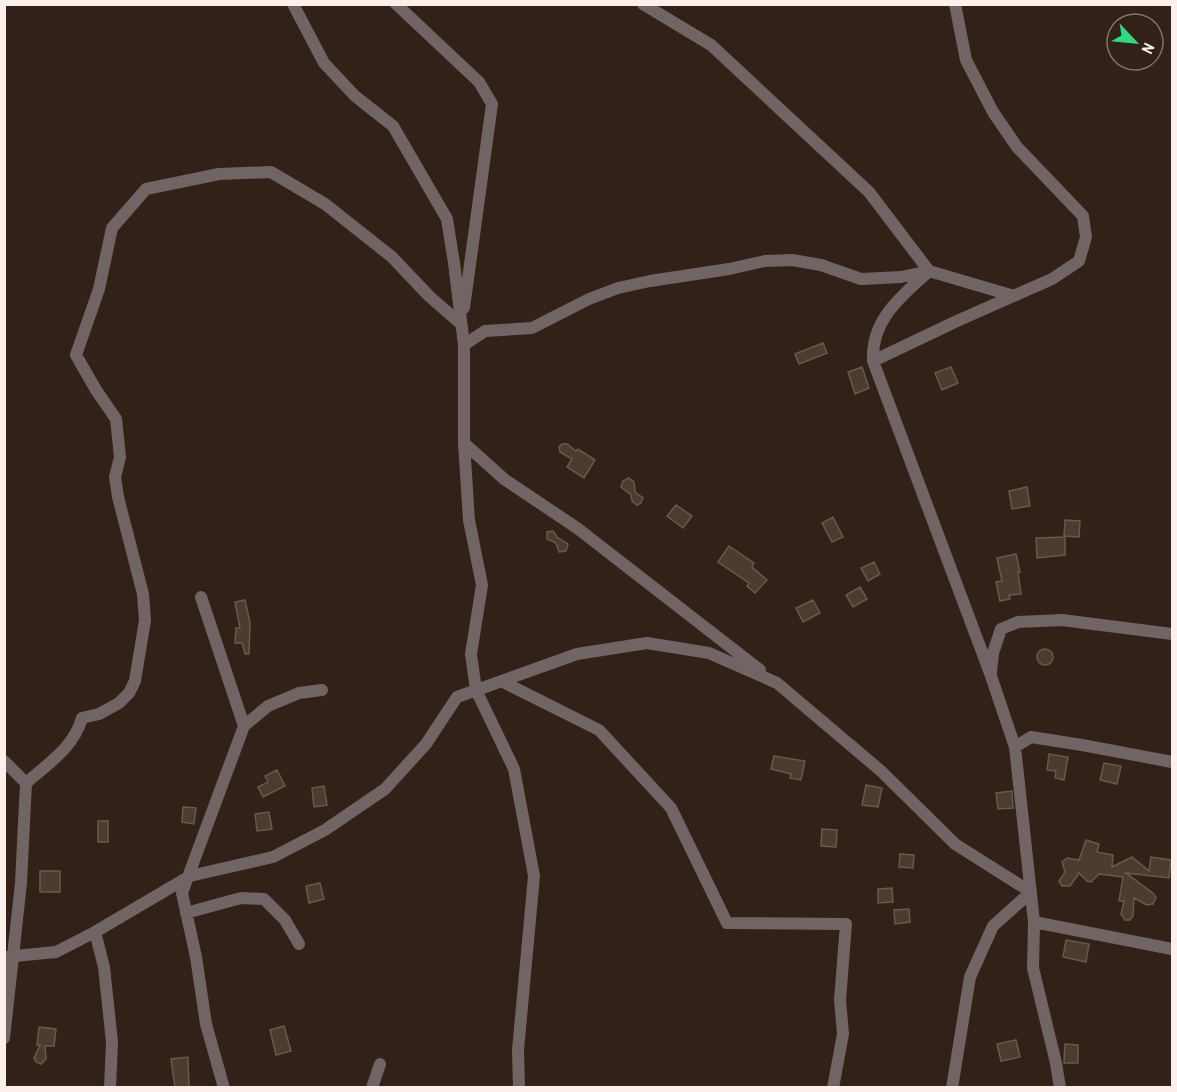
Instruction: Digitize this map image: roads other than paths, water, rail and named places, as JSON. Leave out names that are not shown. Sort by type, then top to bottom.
[{"type":"street","points":[[292,4],[324,63],[355,96],[393,126],[447,219],[464,345],[464,443],[469,520],[482,585],[471,654],[476,690],[514,769],[534,876],[518,1050],[519,1088]]},
{"type":"street","points":[[396,4],[479,82],[492,104],[461,324]]},
{"type":"street","points":[[643,4],[711,45],[861,184],[929,271]]},
{"type":"street","points":[[873,361],[1052,279],[1079,261],[1086,237],[1083,216],[1017,147],[993,112],[966,60],[955,4]]},
{"type":"street","points":[[4,1038],[9,956],[21,883],[26,783],[59,755],[78,734],[82,718],[99,714],[119,704],[129,693],[135,681],[145,620],[142,594],[118,497],[116,477],[120,457],[116,419],[76,355],[99,289],[112,228],[146,189],[219,174],[271,172],[325,204],[392,257],[429,296],[461,324]]},
{"type":"street","points":[[464,345],[485,331],[532,328],[589,299],[618,288],[765,261],[792,260],[820,265],[861,279],[901,277],[929,271],[1014,296]]},
{"type":"street","points":[[929,271],[904,294],[880,323],[873,346],[873,361],[991,676],[1015,747],[1034,922],[1033,968],[1060,1088]]},
{"type":"street","points":[[464,443],[504,479],[577,528],[673,605],[777,683],[881,771],[955,844],[1031,892]]},
{"type":"street","points":[[201,597],[244,726]]},
{"type":"street","points":[[991,676],[993,653],[1001,629],[1018,622],[1062,620],[1173,634]]},
{"type":"street","points":[[9,956],[56,952],[95,932],[190,876],[273,857],[325,831],[385,789],[426,744],[457,697],[501,681],[577,654],[647,643],[709,653],[777,683]]},
{"type":"street","points":[[501,681],[599,729],[671,808],[727,923],[846,924],[840,1000],[843,1034],[833,1088]]},
{"type":"street","points":[[224,1088],[206,1024],[196,957],[182,893],[244,726],[267,706],[299,693],[322,690]]},
{"type":"street","points":[[1015,747],[1031,738],[1173,762]]},
{"type":"street","points":[[4,761],[26,783]]},
{"type":"street","points":[[952,1088],[970,976],[993,926],[1031,892]]},
{"type":"street","points":[[186,913],[241,898],[264,899],[285,920],[299,944]]},
{"type":"street","points":[[1034,922],[1173,949]]},
{"type":"street","points":[[95,932],[104,967],[112,1042],[110,1088]]},
{"type":"street","points":[[372,1088],[380,1064]]}]
